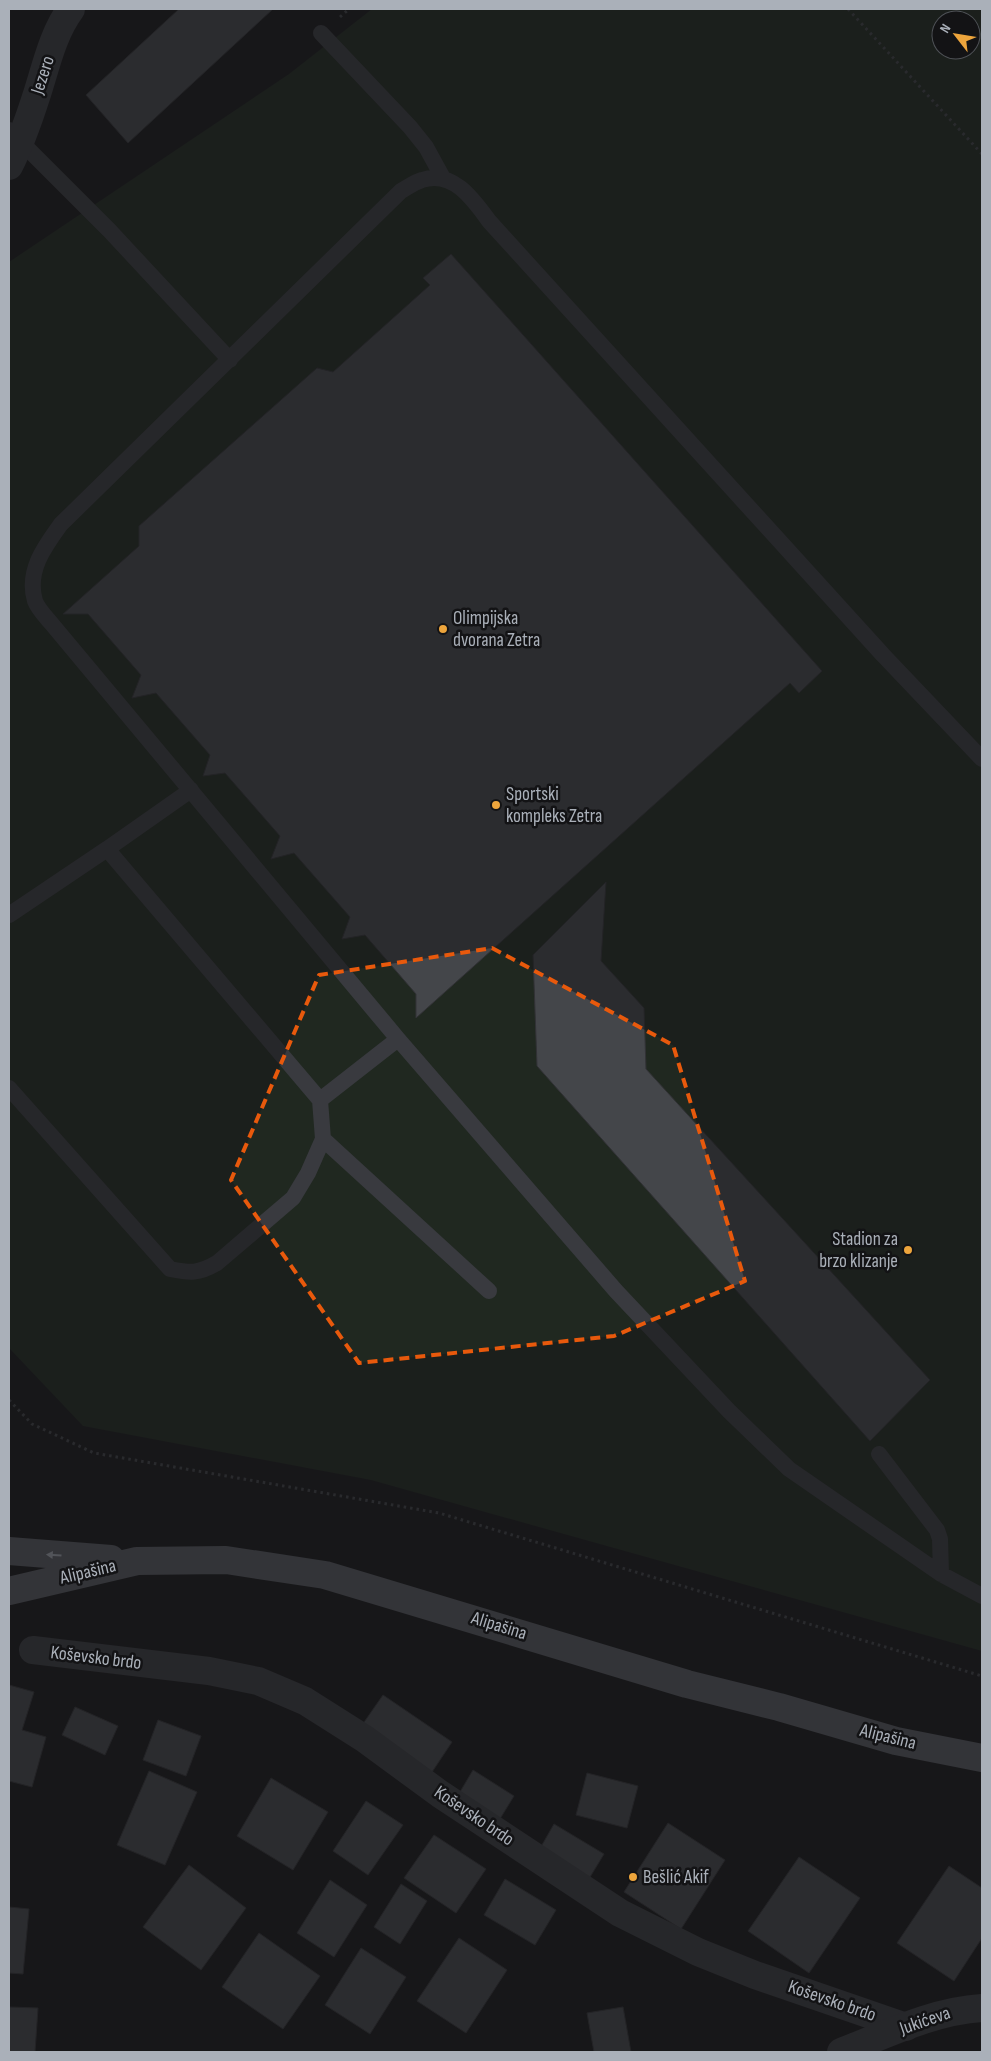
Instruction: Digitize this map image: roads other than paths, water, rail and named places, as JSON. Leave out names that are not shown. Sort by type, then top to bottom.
[{"type":"main road","points":[[9,1551],[138,1561]]},
{"type":"main road","name":"Alipašina","points":[[9,1591],[138,1561],[226,1560],[325,1575],[687,1684],[778,1707],[896,1741],[982,1758]]},
{"type":"street","name":"Jezero","points":[[13,146],[64,17],[71,9]]},
{"type":"street","name":"Koševsko brdo","points":[[33,1650],[209,1671],[266,1684],[305,1702],[365,1739],[440,1794],[620,1913],[698,1952],[755,1975],[906,2027]]},
{"type":"street","name":"Jukićeva","points":[[842,2052],[906,2027],[960,2009],[982,2008]]},
{"type":"lane","points":[[321,33],[410,127],[426,147],[443,178],[461,188],[475,202],[496,229],[883,656],[982,759]]},
{"type":"lane","points":[[13,146],[109,230],[230,360]]},
{"type":"lane","points":[[443,178],[422,180],[401,191],[61,524],[41,551],[32,578],[35,602],[398,1039],[616,1291],[729,1411],[788,1469],[942,1574],[982,1596]]},
{"type":"lane","points":[[9,915],[191,790]]},
{"type":"lane","points":[[9,1088],[170,1269],[189,1273],[203,1271],[217,1263],[293,1198],[308,1172],[323,1139],[320,1100],[107,849]]},
{"type":"lane","points":[[320,1100],[398,1039]]},
{"type":"lane","points":[[323,1139],[489,1291]]},
{"type":"lane","points":[[879,1454],[937,1530],[940,1539],[942,1574]]},
{"type":"place","name":"Olimpijska dvorana Zetra","points":[[443,629]]},
{"type":"place","name":"Sportski kompleks Zetra","points":[[496,805]]},
{"type":"place","name":"Stadion za brzo klizanje","points":[[908,1250]]},
{"type":"place","name":"Bešlić Akif","points":[[633,1877]]}]
